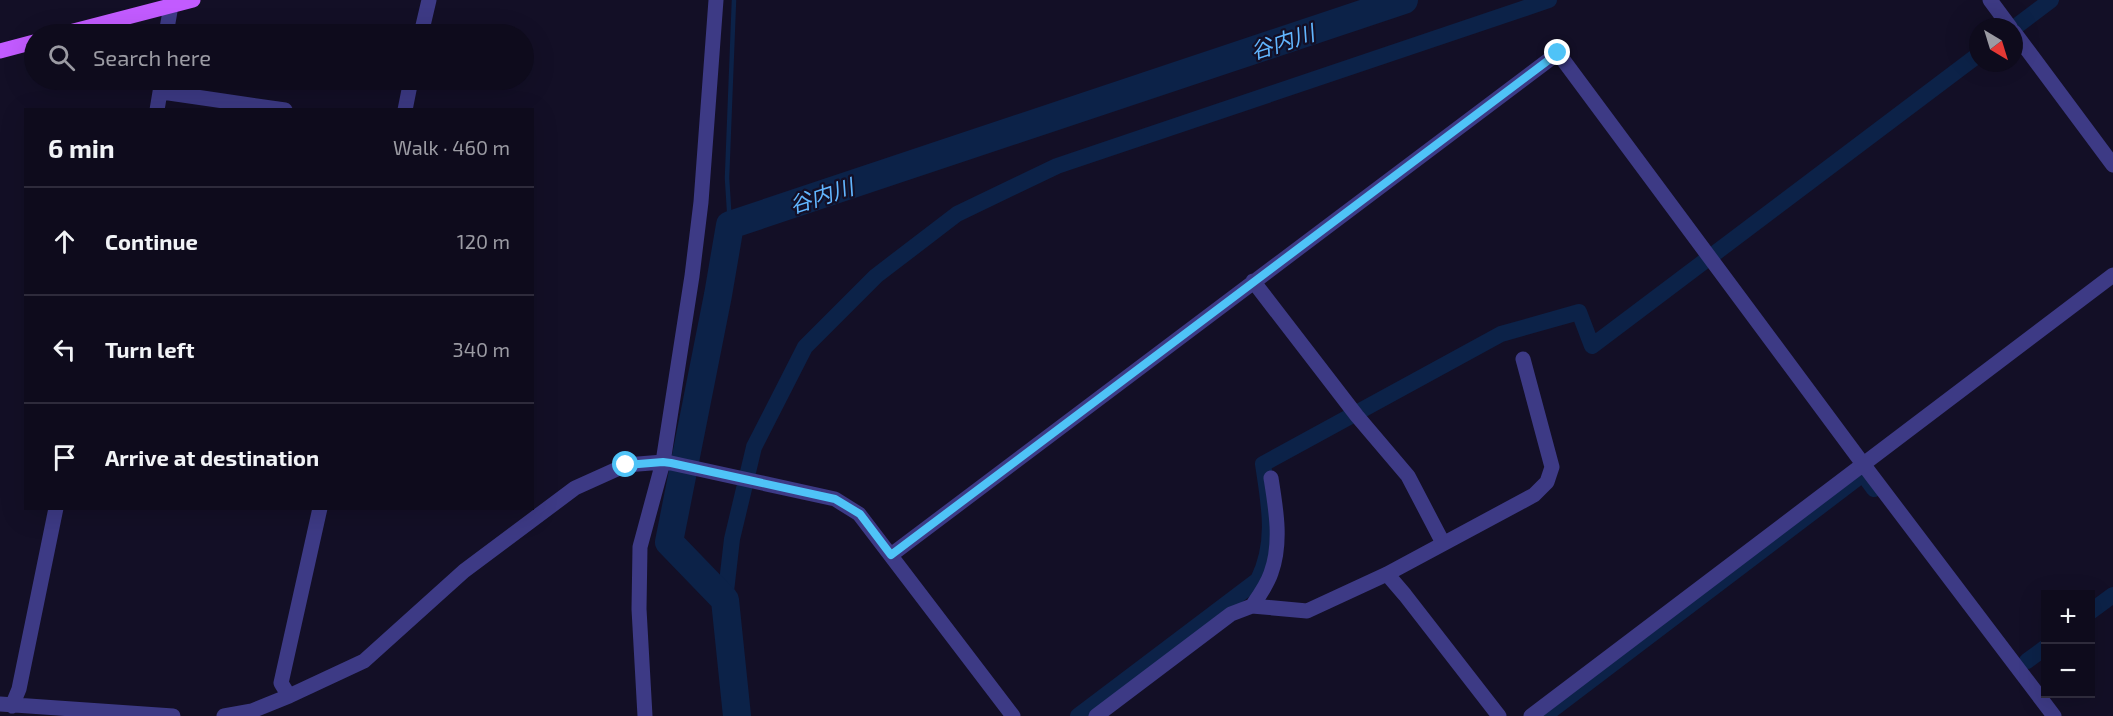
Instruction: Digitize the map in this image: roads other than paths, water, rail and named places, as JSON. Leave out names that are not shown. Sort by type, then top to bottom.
[{"type":"main road","points":[[97,24],[171,3],[193,0]]},
{"type":"main road","points":[[0,51],[24,45]]},
{"type":"street","points":[[423,24],[429,0]]},
{"type":"street","points":[[645,716],[639,609],[640,547],[667,463],[701,202],[716,0]]},
{"type":"street","points":[[1990,0],[2003,18]]},
{"type":"street","points":[[167,24],[171,3]]},
{"type":"street","points":[[2023,44],[2113,165]]},
{"type":"street","points":[[891,555],[1558,53],[1863,464],[2054,716]]},
{"type":"street","points":[[157,108],[161,90]]},
{"type":"street","points":[[182,90],[275,108]]},
{"type":"street","points":[[405,108],[409,90]]},
{"type":"street","points":[[1532,716],[2113,276]]},
{"type":"street","points":[[1253,281],[1357,416],[1408,476],[1443,543]]},
{"type":"street","points":[[1096,716],[1231,614],[1252,606],[1307,611],[1387,574],[1534,495],[1547,482],[1552,467],[1523,359]]},
{"type":"street","points":[[224,716],[252,714],[364,661],[464,571],[575,488],[626,465],[667,463],[835,499],[860,514],[1013,716]]},
{"type":"street","points":[[1252,606],[1271,573],[1276,552],[1277,518],[1271,478]]},
{"type":"street","points":[[6,705],[19,688],[56,510]]},
{"type":"street","points":[[290,696],[281,683],[320,510]]},
{"type":"street","points":[[1387,574],[1499,716]]},
{"type":"street","points":[[6,705],[173,716]]},
{"type":"waterway","points":[[730,225],[727,178],[734,0]]},
{"type":"waterway","name":"谷内川","points":[[737,716],[725,600],[669,542],[730,225],[1404,0]]},
{"type":"waterway","points":[[725,600],[732,539],[754,447],[805,347],[876,276],[957,214],[1057,166],[1549,0]]},
{"type":"waterway","points":[[2023,21],[2051,0]]},
{"type":"waterway","points":[[1078,716],[1258,580],[1264,566],[1270,537],[1263,464],[1501,334],[1579,312],[1592,346],[1969,62]]},
{"type":"waterway","points":[[1544,716],[1863,474],[1874,489]]},
{"type":"waterway","points":[[2095,608],[2113,595]]},
{"type":"waterway","points":[[2027,661],[2041,651]]}]
